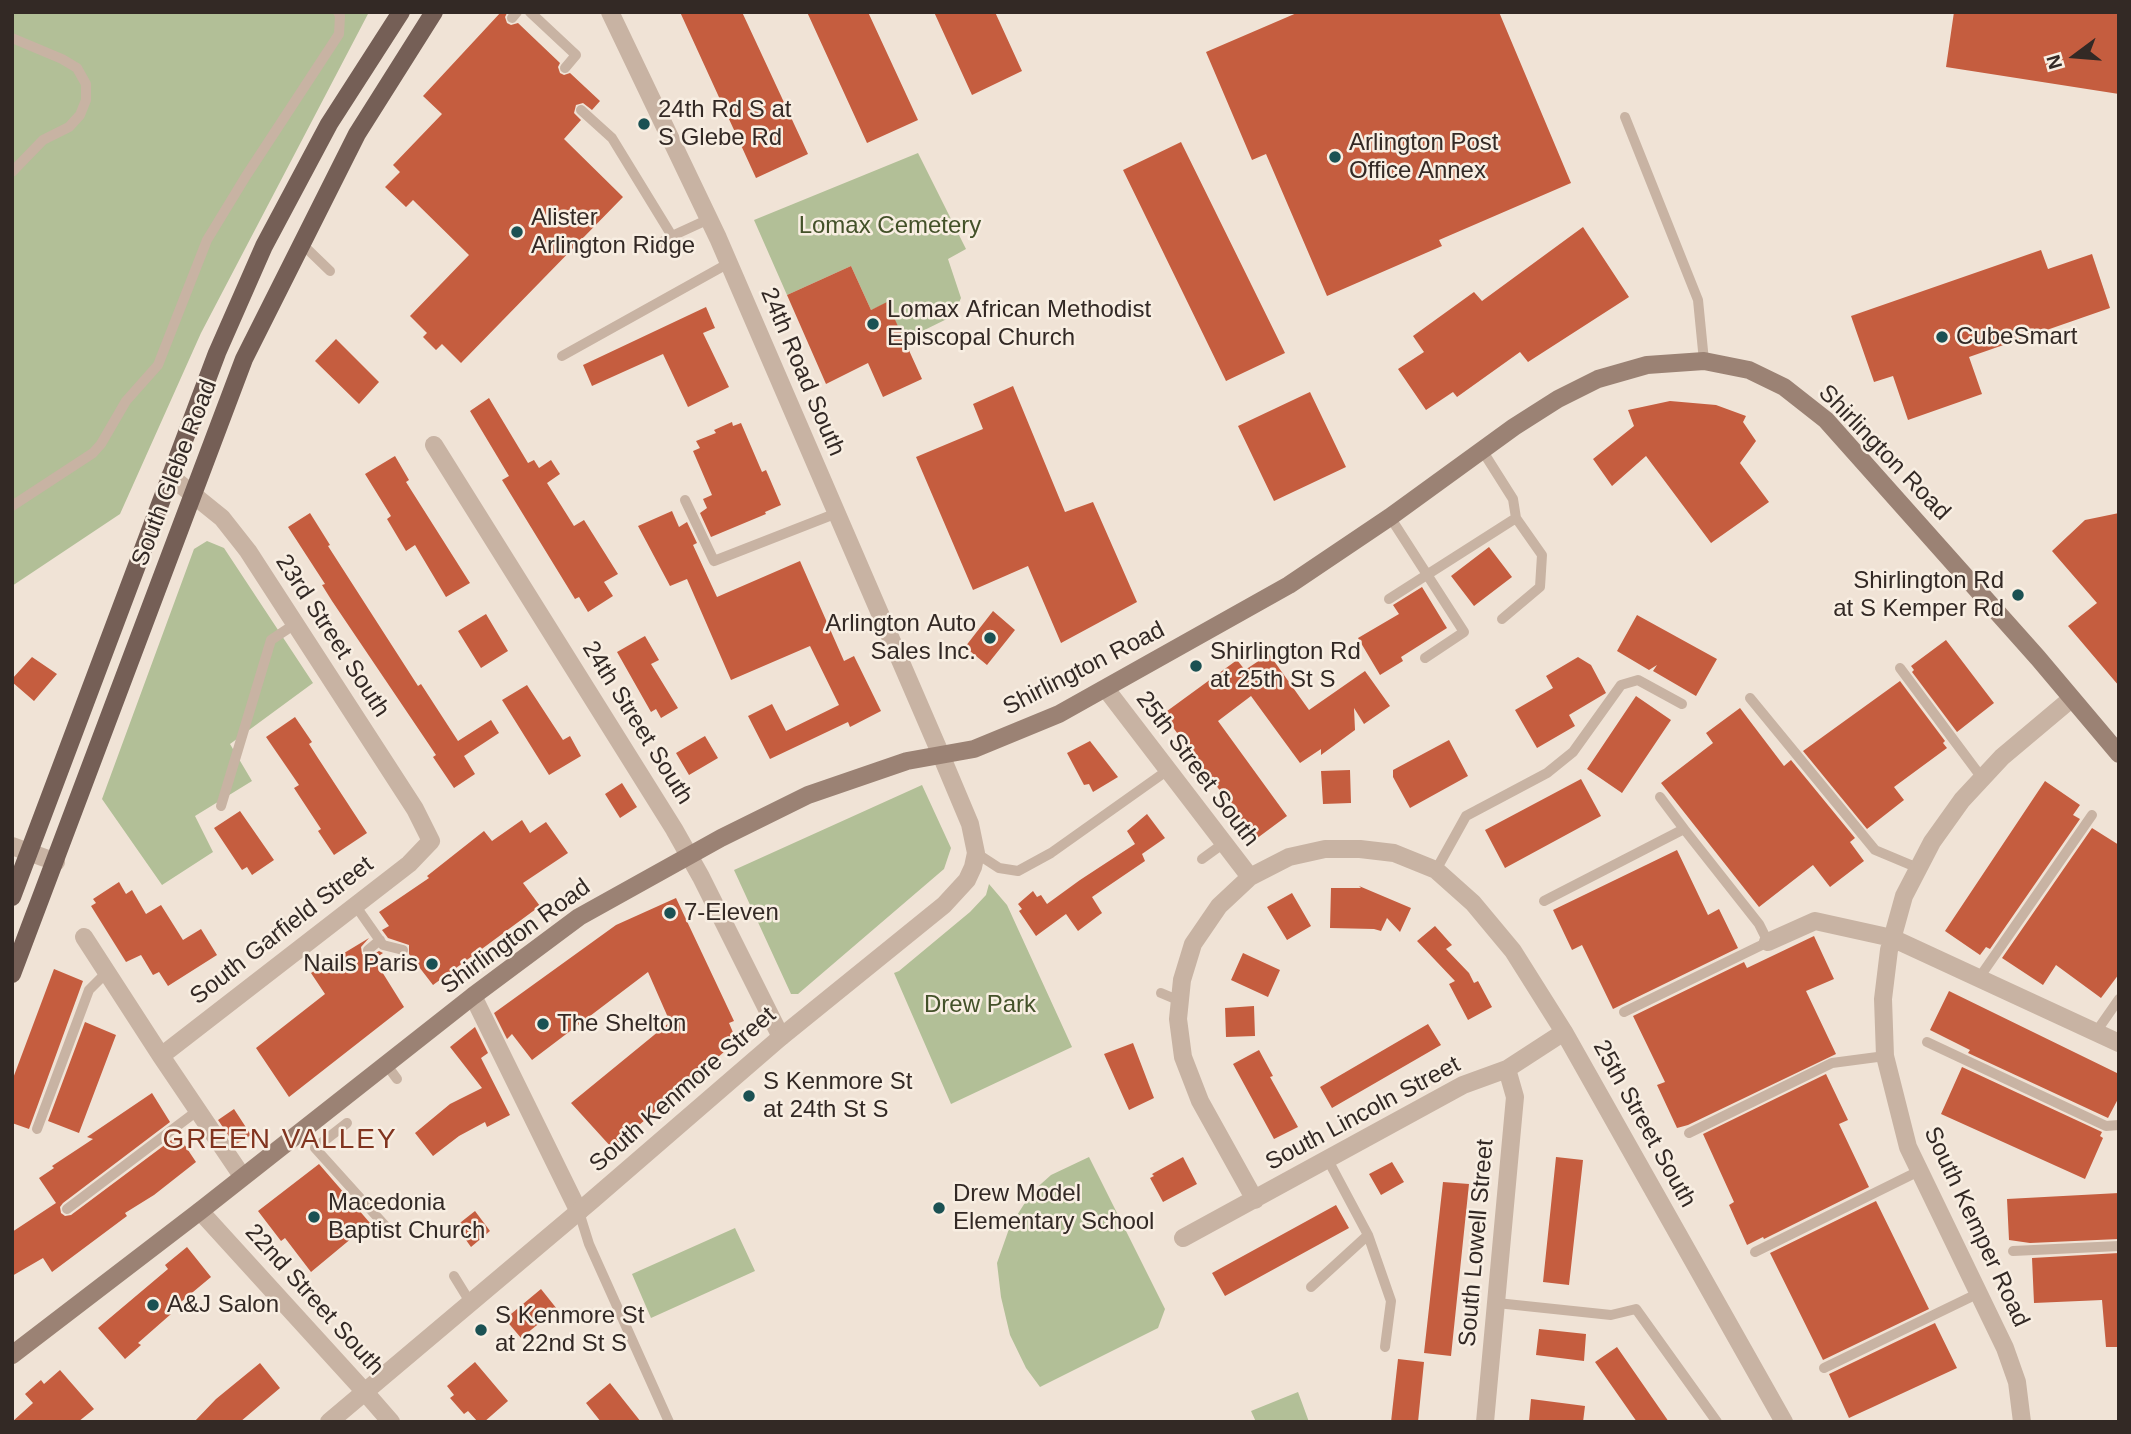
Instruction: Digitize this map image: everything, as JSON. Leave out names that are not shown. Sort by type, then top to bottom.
[{"type":"main road","name":"South Glebe Road","points":[[12,897],[217,353],[264,246],[329,124],[401,12]]},
{"type":"main road","name":"South Glebe Road","points":[[12,974],[244,359],[357,134],[434,12]]},
{"type":"main road","name":"Shirlington Road","points":[[12,1355],[242,1176],[341,1116],[473,996],[579,917],[721,838],[808,795],[907,761],[974,749],[1059,714],[1106,690],[1289,585],[1558,399],[1598,379],[1647,365],[1704,361],[1749,370],[1784,387],[1826,421],[2038,658],[2119,754]]},
{"type":"street","name":"24th Road South","points":[[610,12],[729,263],[941,755]]},
{"type":"street","name":"24th Street South","points":[[434,445],[690,857],[781,1037]]},
{"type":"street","name":"23rd Street South","points":[[170,476],[222,518],[248,551],[415,809],[431,841]]},
{"type":"street","name":"25th Street South","points":[[1106,690],[1250,877]]},
{"type":"street","name":"South Kemper Road","points":[[2022,1422],[2017,1382],[2005,1348],[1908,1147],[1885,1056],[1883,999],[1892,938],[1904,896],[1931,842],[1962,800],[2002,757],[2071,699]]},
{"type":"street","points":[[941,755],[970,824],[976,853]]},
{"type":"street","name":"South Garfield Street","points":[[161,1056],[409,864],[431,841]]},
{"type":"street","points":[[12,846],[56,863]]},
{"type":"street","name":"25th Street South","points":[[1255,1200],[1200,1101],[1183,1057],[1178,1019],[1182,980],[1193,944],[1219,906],[1250,877],[1289,857],[1325,849],[1360,849],[1394,853],[1436,870],[1473,903],[1513,951],[1564,1032],[1784,1422]]},
{"type":"street","name":"South Kenmore Street","points":[[329,1422],[579,1212],[781,1037],[944,905],[967,880],[976,853]]},
{"type":"street","points":[[1768,942],[1815,921],[1892,938],[2119,1043]]},
{"type":"street","points":[[84,937],[242,1176]]},
{"type":"street","points":[[473,996],[579,1212]]},
{"type":"street","name":"South Lincoln Street","points":[[1184,1238],[1464,1085],[1507,1069],[1564,1032]]},
{"type":"street","name":"South Lowell Street","points":[[1485,1422],[1515,1097],[1507,1069]]},
{"type":"street","name":"22nd Street South","points":[[200,1211],[391,1422]]},
{"type":"lane","points":[[12,506],[93,453],[126,401],[158,365],[207,240],[339,34],[338,12]]},
{"type":"lane","points":[[530,12],[576,55],[565,68]]},
{"type":"lane","points":[[12,38],[77,68],[86,84],[86,100],[80,115],[69,127],[43,140],[12,173]]},
{"type":"lane","points":[[581,110],[612,138],[672,236]]},
{"type":"lane","points":[[1625,117],[1698,300],[1704,361]]},
{"type":"lane","points":[[655,246],[709,219]]},
{"type":"lane","points":[[300,243],[330,271]]},
{"type":"lane","points":[[562,356],[729,263]]},
{"type":"lane","points":[[1482,450],[1513,499],[1516,518],[1542,555],[1540,587],[1502,619]]},
{"type":"lane","points":[[685,500],[714,561],[837,513]]},
{"type":"lane","points":[[1390,517],[1464,632],[1425,658]]},
{"type":"lane","points":[[1390,599],[1516,518]]},
{"type":"lane","points":[[221,806],[271,640],[295,624]]},
{"type":"lane","points":[[1900,668],[1982,778]]},
{"type":"lane","points":[[1436,870],[1466,816],[1547,773],[1573,752],[1622,685],[1638,680],[1682,704]]},
{"type":"lane","points":[[1750,698],[1875,850],[1918,868]]},
{"type":"lane","points":[[976,853],[999,868],[1018,871],[1051,853],[1168,770]]},
{"type":"lane","points":[[1624,1012],[1768,942],[1759,924],[1660,797]]},
{"type":"lane","points":[[1979,978],[2092,815]]},
{"type":"lane","points":[[1544,901],[1684,829]]},
{"type":"lane","points":[[1202,859],[1224,844]]},
{"type":"lane","points":[[355,905],[383,945],[403,950]]},
{"type":"lane","points":[[368,950],[380,940]]},
{"type":"lane","points":[[37,1129],[89,990],[106,973]]},
{"type":"lane","points":[[1161,993],[1180,1001]]},
{"type":"lane","points":[[2096,1032],[2119,999]]},
{"type":"lane","points":[[1927,1042],[2106,1126],[2119,1125]]},
{"type":"lane","points":[[1689,1133],[1832,1063],[1885,1056]]},
{"type":"lane","points":[[67,1209],[197,1111]]},
{"type":"lane","points":[[341,1116],[315,1147],[389,1230]]},
{"type":"lane","points":[[1328,1160],[1368,1235],[1391,1301],[1385,1347]]},
{"type":"lane","points":[[1755,1252],[1919,1171]]},
{"type":"lane","points":[[579,1212],[589,1244],[669,1422]]},
{"type":"lane","points":[[1311,1287],[1368,1235]]},
{"type":"lane","points":[[2013,1251],[2119,1246]]},
{"type":"lane","points":[[454,1276],[471,1302]]},
{"type":"lane","points":[[1824,1368],[1979,1293]]},
{"type":"lane","points":[[1497,1303],[1611,1315],[1636,1309],[1717,1422]]},
{"type":"green space","points":[[12,12],[369,12],[201,333],[120,514],[12,586]]},
{"type":"green space","name":"Lomax Cemetery","points":[[918,153],[966,249],[948,259],[961,298],[953,316],[904,340],[887,303],[871,310],[851,266],[787,295],[754,220]]},
{"type":"green space","points":[[207,541],[224,548],[313,683],[230,744],[252,781],[195,816],[213,852],[162,885],[102,799],[194,549]]},
{"type":"green space","points":[[922,785],[951,848],[944,869],[798,994],[791,994],[734,870]]},
{"type":"green space","name":"Drew Park","points":[[989,884],[1007,905],[1072,1047],[951,1104],[894,973],[970,912],[986,895]]},
{"type":"green space","points":[[1089,1157],[1165,1309],[1158,1328],[1040,1387],[1026,1368],[1010,1335],[1001,1297],[997,1263],[1010,1226],[1032,1192],[1051,1175]]},
{"type":"green space","points":[[735,1228],[755,1271],[651,1318],[632,1274]]},
{"type":"green space","points":[[1298,1392],[1309,1422],[1256,1422],[1251,1411]]},
{"type":"building","points":[[501,12],[507,13],[507,23],[518,23],[560,63],[560,73],[570,73],[600,101],[592,110],[583,103],[576,105],[574,113],[581,120],[564,139],[623,197],[461,363],[442,344],[436,350],[423,337],[427,333],[410,316],[469,255],[413,200],[406,207],[385,187],[400,172],[393,165],[442,114],[423,96]]},
{"type":"building","points":[[680,12],[742,12],[808,154],[756,178]]},
{"type":"building","points":[[807,12],[868,12],[918,120],[867,143]]},
{"type":"building","points":[[934,12],[995,12],[1022,71],[972,95]]},
{"type":"building","points":[[1299,12],[1499,12],[1571,183],[1439,240],[1442,246],[1327,296],[1266,154],[1252,160],[1206,52]]},
{"type":"building","points":[[1954,12],[2119,12],[2119,94],[1946,67]]},
{"type":"building","points":[[1181,142],[1285,353],[1226,381],[1123,170]]},
{"type":"building","points":[[1583,227],[1629,297],[1528,362],[1520,352],[1457,397],[1453,392],[1426,410],[1398,369],[1424,352],[1413,336],[1474,292],[1482,301]]},
{"type":"building","name":"CubeSmart","points":[[2041,250],[2048,269],[2092,254],[2110,308],[1969,357],[1982,394],[1908,420],[1893,376],[1874,382],[1851,316]]},
{"type":"building","name":"Lomax African Methodist Episcopal Church","points":[[851,266],[871,310],[887,302],[922,379],[883,397],[868,363],[826,384],[787,295]]},
{"type":"building","points":[[706,307],[715,328],[703,333],[729,387],[688,407],[663,354],[592,386],[583,365]]},
{"type":"building","points":[[336,339],[379,382],[359,404],[315,361]]},
{"type":"building","points":[[1013,386],[1065,512],[1093,502],[1137,602],[1061,643],[1028,566],[973,590],[916,457],[983,429],[973,404]]},
{"type":"building","points":[[1310,392],[1346,467],[1274,501],[1238,426]]},
{"type":"building","points":[[489,398],[528,463],[534,460],[539,468],[551,460],[560,474],[547,483],[574,526],[584,520],[618,574],[604,582],[613,596],[588,612],[579,597],[575,599],[502,480],[509,476],[470,411]]},
{"type":"building","points":[[1670,401],[1716,405],[1746,416],[1743,422],[1756,441],[1740,463],[1769,502],[1711,543],[1646,456],[1612,486],[1593,459],[1634,426],[1628,410]]},
{"type":"building","points":[[732,422],[733,426],[741,423],[762,472],[766,470],[781,505],[711,537],[700,513],[707,508],[703,499],[712,495],[693,451],[700,448],[696,441],[716,433],[714,430]]},
{"type":"building","points":[[395,456],[409,480],[406,482],[470,583],[446,597],[415,545],[406,551],[387,519],[391,516],[365,474]]},
{"type":"building","points":[[672,511],[679,527],[687,522],[697,543],[693,545],[717,597],[800,561],[844,661],[854,656],[881,711],[850,727],[848,722],[770,759],[748,716],[772,704],[786,731],[839,705],[810,646],[731,680],[687,579],[670,586],[638,526]]},
{"type":"building","points":[[310,513],[330,545],[328,546],[418,686],[421,684],[458,741],[491,720],[499,733],[464,756],[475,774],[454,788],[433,757],[436,755],[332,601],[322,585],[325,584],[288,527]]},
{"type":"building","points":[[2119,513],[2119,686],[2068,626],[2097,603],[2052,551],[2085,520]]},
{"type":"building","points":[[1489,547],[1512,577],[1474,606],[1451,576]]},
{"type":"building","points":[[1422,587],[1447,628],[1401,657],[1403,661],[1380,675],[1358,638],[1399,614],[1393,605]]},
{"type":"building","name":"Arlington Auto Sales Inc.","points":[[993,611],[1015,630],[987,665],[965,647]]},
{"type":"building","points":[[486,614],[508,651],[481,668],[458,631]]},
{"type":"building","points":[[1637,615],[1717,659],[1696,696],[1653,671],[1657,665],[1649,670],[1617,651]]},
{"type":"building","points":[[645,636],[659,660],[651,664],[678,708],[661,718],[656,709],[651,712],[617,652]]},
{"type":"building","points":[[1946,640],[1994,703],[1957,732],[1912,672],[1914,670],[1911,666]]},
{"type":"building","points":[[1269,654],[1309,710],[1365,671],[1390,706],[1364,724],[1354,708],[1355,730],[1321,755],[1321,749],[1300,763],[1251,696],[1218,721],[1287,816],[1256,839],[1163,714],[1237,660],[1245,670]]},
{"type":"building","points":[[32,657],[57,674],[34,701],[12,682]]},
{"type":"building","points":[[1578,657],[1591,665],[1606,693],[1569,715],[1575,726],[1537,748],[1515,710],[1553,688],[1546,676]]},
{"type":"building","points":[[1900,681],[1945,741],[1943,743],[1947,748],[1894,787],[1904,800],[1867,829],[1803,751]]},
{"type":"building","points":[[527,685],[563,740],[570,736],[581,756],[549,775],[502,700]]},
{"type":"building","points":[[1636,696],[1671,720],[1622,793],[1587,769]]},
{"type":"building","points":[[1740,708],[1784,766],[1791,760],[1855,838],[1850,842],[1864,861],[1830,887],[1813,865],[1759,907],[1661,783],[1713,743],[1706,733]]},
{"type":"building","points":[[295,717],[312,742],[309,744],[367,833],[334,855],[318,831],[321,829],[294,788],[299,785],[266,737]]},
{"type":"building","points":[[705,736],[718,758],[689,775],[676,753]]},
{"type":"building","points":[[1449,740],[1468,776],[1410,808],[1393,777],[1393,770]]},
{"type":"building","points":[[1090,741],[1118,777],[1093,792],[1089,784],[1084,785],[1067,753]]},
{"type":"building","points":[[1350,770],[1351,803],[1323,804],[1321,771]]},
{"type":"building","points":[[1581,779],[1601,816],[1505,868],[1485,830]]},
{"type":"building","points":[[2045,781],[2080,805],[2073,815],[2080,819],[1990,949],[1986,947],[1980,955],[1945,931]]},
{"type":"building","points":[[622,783],[637,807],[620,818],[605,794]]},
{"type":"building","points":[[240,811],[274,860],[252,875],[247,867],[242,870],[214,828]]},
{"type":"building","points":[[1147,814],[1165,838],[1142,854],[1145,861],[1092,897],[1102,913],[1078,931],[1066,914],[1036,936],[1019,911],[1022,909],[1018,904],[1033,891],[1037,897],[1041,895],[1047,904],[1135,844],[1127,831]]},
{"type":"building","points":[[522,820],[530,833],[546,822],[568,853],[523,883],[540,906],[433,985],[409,954],[409,945],[388,938],[382,930],[389,926],[379,912],[429,878],[427,876],[484,831],[492,841]]},
{"type":"building","points":[[2092,828],[2119,845],[2119,974],[2101,998],[2056,965],[2043,985],[2002,958]]},
{"type":"building","points":[[1677,850],[1708,915],[1719,909],[1738,948],[1613,1009],[1582,945],[1572,950],[1553,910]]},
{"type":"building","points":[[119,882],[126,894],[132,890],[146,914],[161,905],[183,940],[201,929],[217,955],[168,986],[159,972],[153,975],[141,955],[126,962],[91,906],[96,903],[93,899]]},
{"type":"building","points":[[1359,886],[1411,908],[1400,932],[1387,918],[1381,931],[1330,928],[1331,888],[1361,888]]},
{"type":"building","points":[[1292,893],[1311,926],[1287,940],[1267,907]]},
{"type":"building","name":"The Shelton","points":[[676,898],[734,1021],[729,1023],[735,1037],[731,1039],[734,1043],[612,1148],[571,1103],[670,1022],[648,972],[532,1060],[512,1034],[507,1039],[494,1013],[616,925]]},
{"type":"building","points":[[1435,926],[1452,945],[1446,949],[1469,973],[1474,983],[1478,981],[1492,1007],[1468,1020],[1449,984],[1455,981],[1417,941]]},
{"type":"building","points":[[1814,936],[1834,979],[1806,991],[1836,1054],[1677,1128],[1657,1085],[1665,1082],[1633,1016],[1744,962],[1747,968]]},
{"type":"building","points":[[369,938],[361,947],[362,954],[369,957],[379,951],[383,953],[374,959],[404,1007],[289,1097],[256,1048],[325,994],[311,973]]},
{"type":"building","points":[[1243,953],[1280,970],[1268,997],[1231,980]]},
{"type":"building","points":[[54,969],[83,981],[29,1129],[12,1123],[12,1081]]},
{"type":"building","points":[[1949,991],[2119,1074],[2119,1097],[2108,1118],[1968,1053],[1970,1050],[1930,1030]]},
{"type":"building","points":[[1254,1006],[1255,1036],[1226,1037],[1225,1008]]},
{"type":"building","points":[[85,1022],[116,1035],[79,1133],[48,1121]]},
{"type":"building","points":[[1428,1024],[1441,1045],[1332,1108],[1320,1087]]},
{"type":"building","points":[[475,1027],[488,1053],[481,1058],[510,1115],[487,1127],[485,1122],[459,1136],[433,1156],[415,1133],[450,1104],[482,1088],[450,1047]]},
{"type":"building","points":[[1133,1043],[1154,1098],[1129,1110],[1104,1054]]},
{"type":"building","points":[[1259,1050],[1273,1076],[1270,1077],[1298,1127],[1274,1139],[1233,1064]]},
{"type":"building","points":[[1962,1067],[2102,1132],[2100,1136],[2103,1138],[2085,1179],[1941,1114]]},
{"type":"building","points":[[1826,1074],[1848,1120],[1839,1124],[1869,1187],[1747,1245],[1729,1205],[1734,1202],[1703,1134]]},
{"type":"building","points":[[152,1093],[170,1122],[63,1203],[60,1207],[61,1213],[65,1216],[71,1215],[178,1135],[196,1162],[154,1195],[125,1213],[127,1216],[52,1272],[43,1258],[12,1276],[12,1232],[56,1203],[39,1178],[54,1168],[52,1166],[93,1139],[87,1137]]},
{"type":"building","points":[[234,1109],[251,1135],[235,1145],[218,1120]]},
{"type":"building","points":[[1183,1157],[1197,1184],[1163,1202],[1150,1178],[1154,1176],[1152,1174]]},
{"type":"building","points":[[1556,1157],[1583,1160],[1569,1285],[1543,1282]]},
{"type":"building","points":[[1392,1162],[1404,1182],[1381,1195],[1369,1174]]},
{"type":"building","name":"Macedonia Baptist Church","points":[[319,1164],[370,1223],[311,1272],[285,1238],[281,1241],[258,1211]]},
{"type":"building","points":[[1443,1182],[1469,1184],[1451,1356],[1424,1353]]},
{"type":"building","points":[[2119,1193],[2119,1239],[2030,1243],[2009,1240],[2007,1199]]},
{"type":"building","points":[[1876,1201],[1929,1309],[1823,1360],[1770,1253]]},
{"type":"building","points":[[1336,1205],[1349,1228],[1225,1296],[1212,1273]]},
{"type":"building","points":[[475,1211],[490,1231],[471,1247],[456,1226]]},
{"type":"building","points":[[187,1247],[211,1277],[169,1312],[171,1314],[138,1343],[141,1345],[125,1359],[98,1328],[168,1269],[165,1265]]},
{"type":"building","points":[[2119,1253],[2119,1347],[2106,1347],[2102,1300],[2034,1303],[2032,1258]]},
{"type":"building","points":[[541,1289],[557,1309],[521,1338],[505,1319]]},
{"type":"building","points":[[1935,1323],[1957,1368],[1849,1418],[1829,1374]]},
{"type":"building","points":[[1539,1329],[1586,1334],[1584,1361],[1536,1355]]},
{"type":"building","points":[[1617,1347],[1669,1422],[1637,1422],[1595,1362]]},
{"type":"building","points":[[1398,1359],[1424,1362],[1418,1422],[1391,1422]]},
{"type":"building","points":[[475,1362],[508,1401],[484,1422],[478,1422],[468,1411],[464,1414],[450,1398],[454,1395],[447,1386]]},
{"type":"building","points":[[260,1363],[280,1388],[240,1422],[194,1422],[216,1399]]},
{"type":"building","points":[[60,1370],[94,1409],[78,1422],[12,1422],[33,1403],[25,1394],[41,1380],[44,1384]]},
{"type":"building","points":[[610,1383],[641,1422],[601,1422],[586,1403]]},
{"type":"building","points":[[1531,1399],[1585,1406],[1583,1422],[1529,1422]]},
{"type":"place","name":"24th Rd S at S Glebe Rd","points":[[644,124]]},
{"type":"place","name":"Arlington Post Office Annex","points":[[1335,157]]},
{"type":"place","name":"Alister Arlington Ridge","points":[[517,232]]},
{"type":"place","name":"Lomax African Methodist Episcopal Church","points":[[873,324]]},
{"type":"place","name":"CubeSmart","points":[[1942,337]]},
{"type":"place","name":"Shirlington Rd at S Kemper Rd","points":[[2018,595]]},
{"type":"place","name":"Arlington Auto Sales Inc.","points":[[990,638]]},
{"type":"place","name":"Shirlington Rd at 25th St S","points":[[1196,666]]},
{"type":"place","name":"7-Eleven","points":[[670,913]]},
{"type":"place","name":"Nails Paris","points":[[432,964]]},
{"type":"place","name":"The Shelton","points":[[543,1024]]},
{"type":"place","name":"S Kenmore St at 24th St S","points":[[749,1096]]},
{"type":"place","name":"Drew Model Elementary School","points":[[939,1208]]},
{"type":"place","name":"Macedonia Baptist Church","points":[[314,1217]]},
{"type":"place","name":"A&J Salon","points":[[153,1305]]},
{"type":"place","name":"S Kenmore St at 22nd St S","points":[[481,1330]]},
{"type":"district","name":"GREEN VALLEY","points":[[280,1140]]}]
